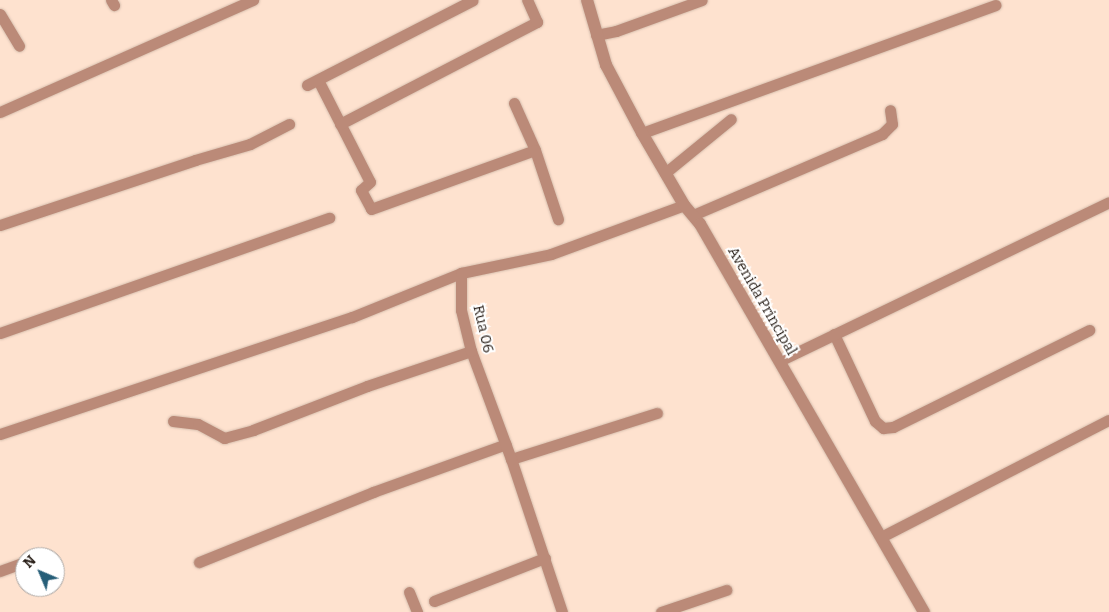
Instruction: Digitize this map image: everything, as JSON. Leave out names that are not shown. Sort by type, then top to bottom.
[{"type":"street","points":[[0,112],[253,0]]},
{"type":"street","points":[[473,0],[312,83],[340,124],[370,182],[361,190],[371,209],[535,150]]},
{"type":"street","points":[[340,124],[537,22],[527,0]]},
{"type":"street","name":"Avenida Principal","points":[[587,0],[606,65],[642,133],[779,361],[924,612]]},
{"type":"street","points":[[596,34],[616,31],[702,0]]},
{"type":"street","points":[[642,133],[996,5]]},
{"type":"street","points":[[0,14],[19,46]]},
{"type":"street","points":[[514,103],[535,150],[558,219]]},
{"type":"street","points":[[693,215],[882,134],[892,124],[890,110]]},
{"type":"street","points":[[665,173],[732,119]]},
{"type":"street","points":[[0,225],[195,160],[250,144],[289,124]]},
{"type":"street","points":[[779,361],[1109,202]]},
{"type":"street","points":[[0,434],[352,317],[461,273],[551,254],[684,205]]},
{"type":"street","points":[[0,332],[328,218]]},
{"type":"street","name":"Rua 06","points":[[461,273],[461,310],[471,351],[506,444],[560,612]]},
{"type":"street","points":[[834,334],[875,421],[883,428],[893,427],[1089,330]]},
{"type":"street","points":[[173,421],[198,424],[224,438],[253,430],[367,386],[471,351]]},
{"type":"street","points":[[511,459],[657,413]]},
{"type":"street","points":[[880,537],[1109,420]]},
{"type":"street","points":[[199,562],[373,492],[506,444]]},
{"type":"street","points":[[434,601],[544,558]]},
{"type":"street","points":[[0,571],[15,566]]},
{"type":"street","points":[[661,612],[726,590]]},
{"type":"street","points":[[409,592],[417,612]]}]
